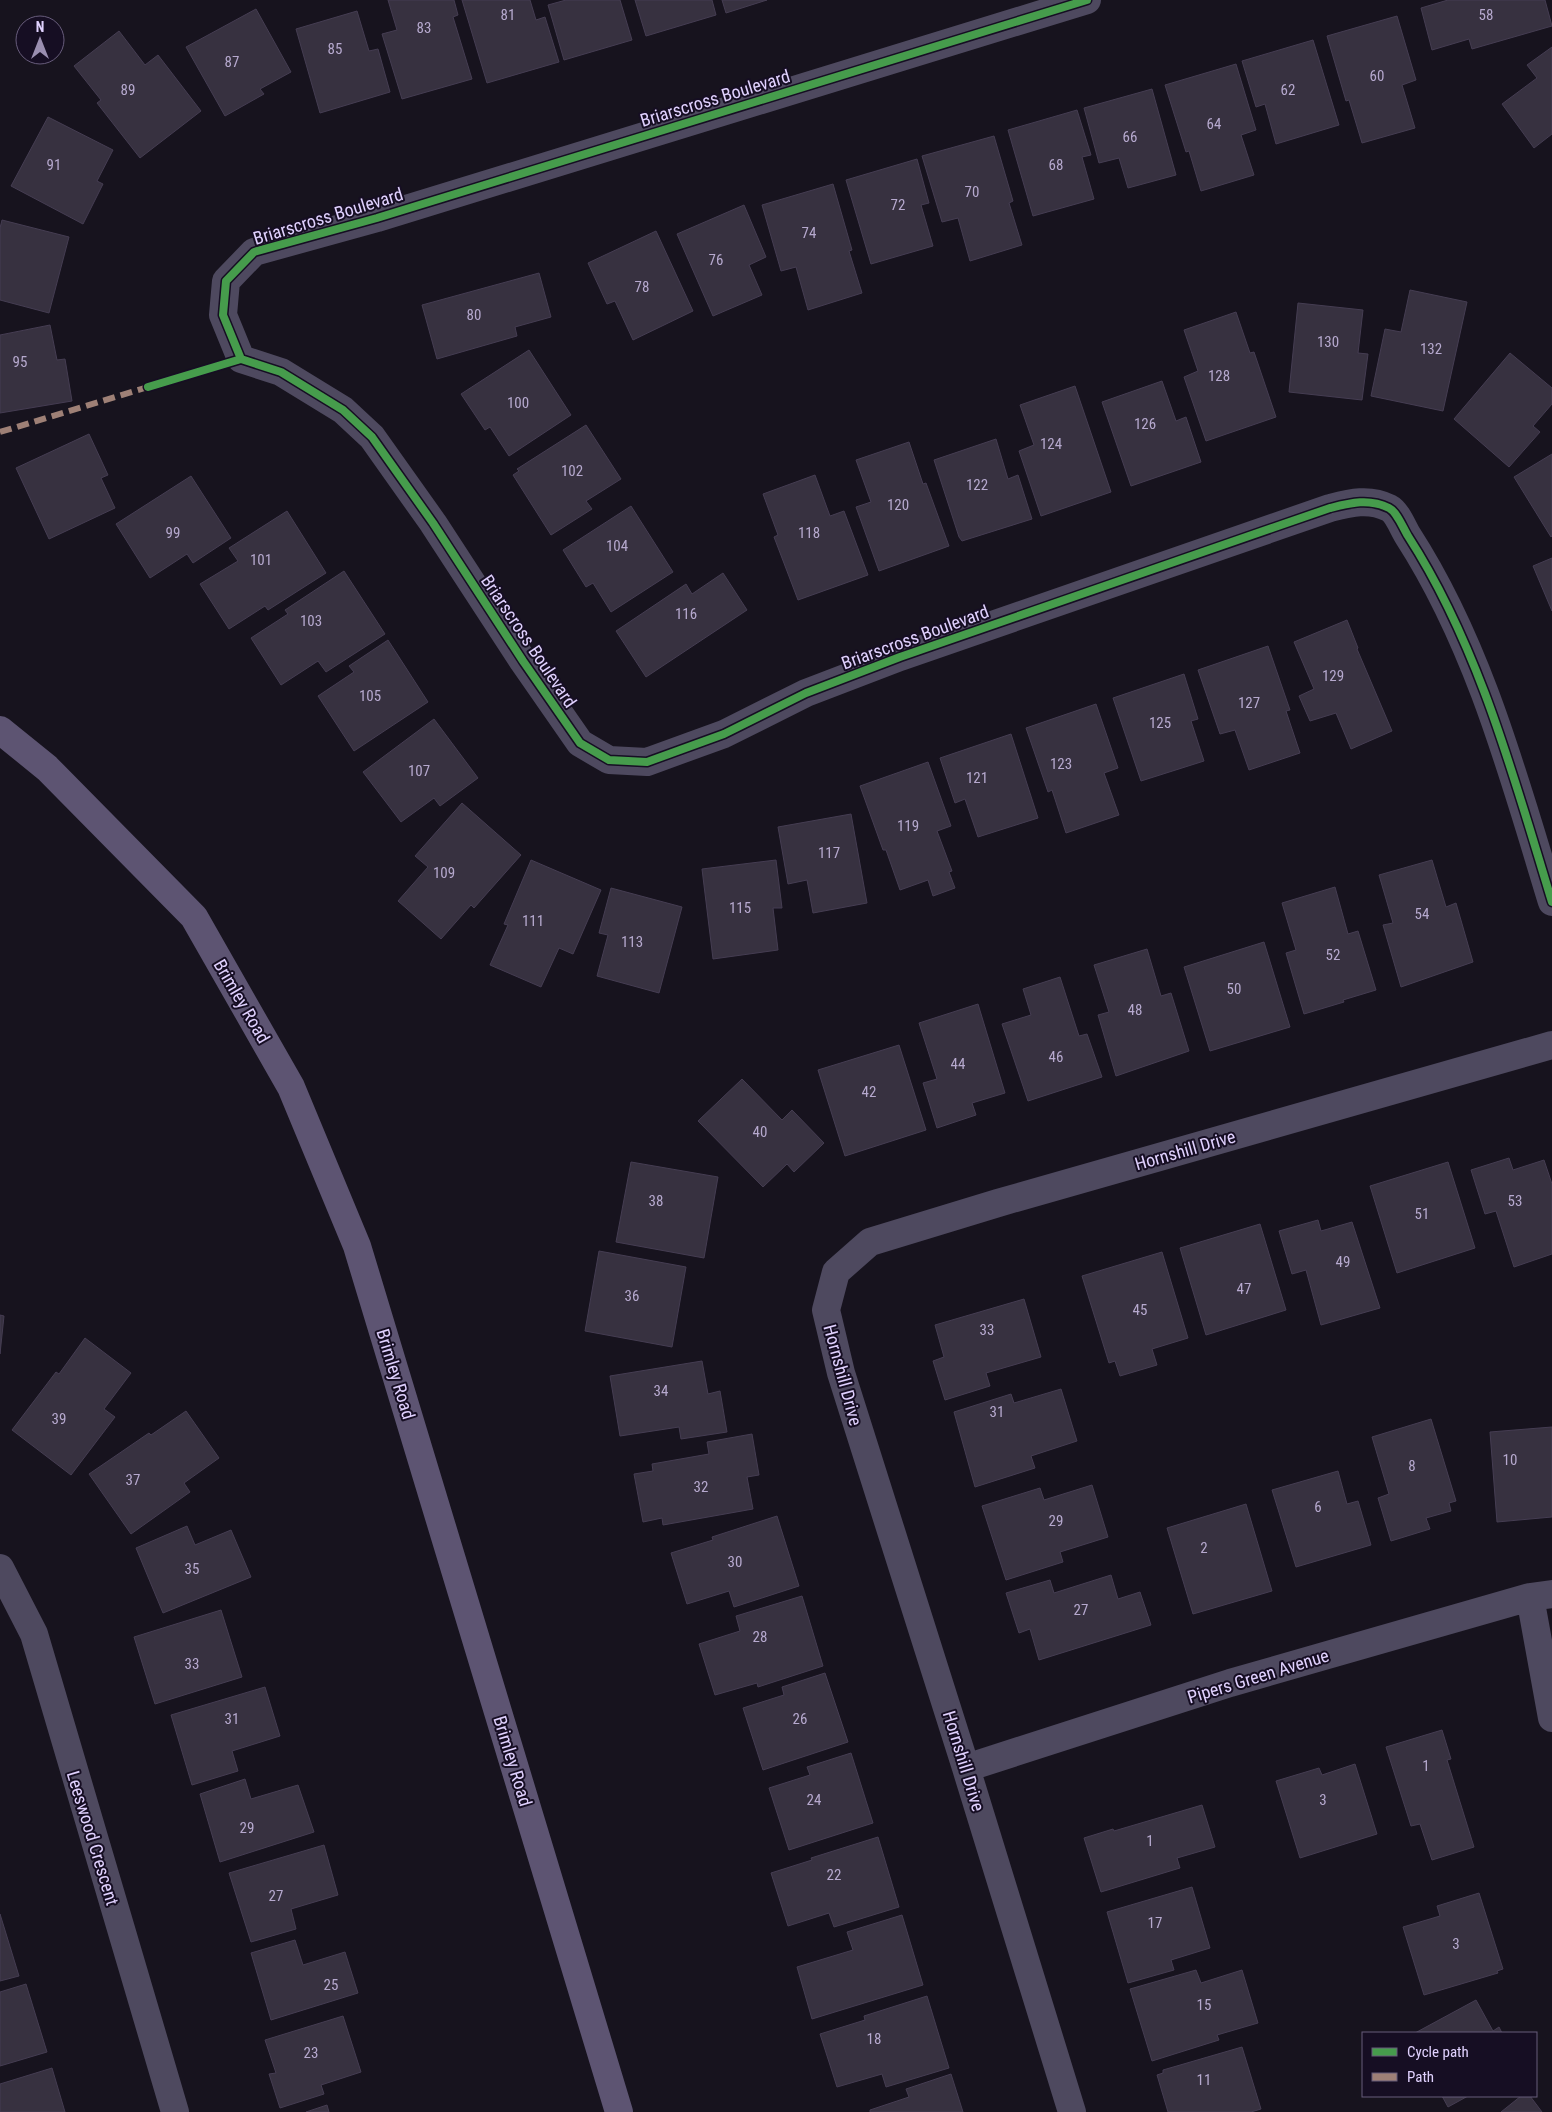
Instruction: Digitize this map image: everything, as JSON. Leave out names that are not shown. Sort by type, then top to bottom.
[{"type":"main road","name":"Brimley Road","points":[[0,730],[47,768],[194,917],[291,1087],[357,1246],[620,2112]]},
{"type":"street","name":"Briarscross Boulevard","points":[[1087,0],[377,218],[254,252],[226,281],[223,314],[241,360],[281,372],[343,410],[372,436],[433,523],[523,661],[580,743],[610,760],[648,762],[724,734],[806,693],[900,657],[1330,508],[1354,502],[1373,503],[1391,509],[1431,572],[1455,620],[1500,733],[1552,902]]},
{"type":"street","name":"Hornshill Drive","points":[[1072,2112],[966,1768],[840,1373],[826,1310],[836,1272],[870,1242],[998,1203],[1552,1045]]},
{"type":"street","name":"Leeswood Crescent","points":[[0,1568],[34,1634],[175,2112]]},
{"type":"street","name":"Pipers Green Avenue","points":[[966,1768],[1230,1682],[1541,1595]]},
{"type":"street","points":[[1541,1595],[1552,1718]]},
{"type":"building","points":[[388,0],[454,0],[458,15],[453,17],[472,79],[402,99],[382,34],[397,30]]},
{"type":"building","points":[[462,0],[530,0],[536,20],[545,17],[559,62],[487,83]]},
{"type":"building","points":[[566,0],[620,0],[632,40],[564,60],[548,5]]},
{"type":"building","points":[[635,0],[712,0],[716,15],[646,36]]},
{"type":"building","points":[[722,0],[767,0],[726,13]]},
{"type":"building","points":[[1448,0],[1545,0],[1552,26],[1472,49],[1469,39],[1432,50],[1421,8]]},
{"type":"building","points":[[256,9],[291,72],[260,89],[264,94],[225,116],[186,47]]},
{"type":"building","points":[[357,11],[369,51],[378,49],[390,92],[320,113],[296,29]]},
{"type":"building","points":[[1397,16],[1416,80],[1402,85],[1415,128],[1362,143],[1349,100],[1346,101],[1327,36]]},
{"type":"building","points":[[119,31],[145,65],[158,55],[201,111],[140,158],[97,103],[101,100],[74,66]]},
{"type":"building","points":[[1313,40],[1339,125],[1276,144],[1265,104],[1256,107],[1242,61]]},
{"type":"building","points":[[1552,47],[1552,134],[1534,148],[1502,104],[1537,78],[1527,65]]},
{"type":"building","points":[[1236,64],[1256,130],[1241,135],[1254,175],[1201,191],[1189,151],[1186,152],[1165,85]]},
{"type":"building","points":[[1152,89],[1176,175],[1128,188],[1119,158],[1099,163],[1084,108]]},
{"type":"building","points":[[1077,110],[1091,155],[1082,157],[1094,199],[1033,216],[1008,130]]},
{"type":"building","points":[[48,117],[113,150],[97,181],[103,184],[83,224],[11,186]]},
{"type":"building","points":[[994,136],[1013,201],[1009,203],[1022,245],[970,261],[958,218],[942,222],[922,156]]},
{"type":"building","points":[[917,159],[929,203],[921,205],[933,246],[871,264],[846,180]]},
{"type":"building","points":[[833,184],[852,250],[849,251],[862,293],[808,310],[796,267],[781,271],[762,205]]},
{"type":"building","points":[[744,205],[766,257],[749,265],[762,295],[713,316],[677,234]]},
{"type":"building","points":[[2,220],[69,237],[49,313],[0,300],[0,228]]},
{"type":"building","points":[[656,231],[693,311],[633,340],[615,301],[607,304],[588,263]]},
{"type":"building","points":[[539,273],[551,317],[515,327],[517,336],[437,359],[422,305]]},
{"type":"building","points":[[1410,290],[1467,302],[1443,411],[1371,396],[1385,329],[1401,332]]},
{"type":"building","points":[[1298,303],[1363,310],[1358,353],[1368,354],[1362,400],[1289,392]]},
{"type":"building","points":[[1236,312],[1250,353],[1254,352],[1276,417],[1206,441],[1184,377],[1198,371],[1184,330]]},
{"type":"building","points":[[50,325],[57,360],[65,359],[72,401],[0,413],[0,335]]},
{"type":"building","points":[[529,350],[571,415],[509,456],[490,427],[485,430],[461,394]]},
{"type":"building","points":[[1510,353],[1552,388],[1552,404],[1533,426],[1540,432],[1509,467],[1454,419]]},
{"type":"building","points":[[1162,381],[1176,421],[1186,417],[1201,462],[1131,486],[1102,402]]},
{"type":"building","points":[[1075,386],[1111,492],[1041,516],[1019,451],[1034,445],[1020,405]]},
{"type":"building","points":[[586,425],[621,479],[586,501],[592,509],[551,535],[513,475],[519,471],[517,469]]},
{"type":"building","points":[[89,434],[108,475],[101,478],[115,508],[49,539],[16,468]]},
{"type":"building","points":[[996,439],[1008,479],[1018,475],[1032,519],[962,541],[959,537],[934,460]]},
{"type":"building","points":[[909,442],[923,484],[926,483],[949,546],[879,571],[856,507],[871,502],[856,460]]},
{"type":"building","points":[[1552,454],[1552,536],[1551,537],[1514,477]]},
{"type":"building","points":[[815,475],[830,516],[844,511],[868,575],[798,600],[774,537],[778,535],[763,494]]},
{"type":"building","points":[[191,476],[231,538],[193,563],[187,554],[150,578],[116,524]]},
{"type":"building","points":[[631,506],[673,572],[611,612],[593,583],[586,587],[563,550]]},
{"type":"building","points":[[287,511],[326,573],[268,610],[265,606],[229,629],[200,584],[238,561],[229,548]]},
{"type":"building","points":[[1552,558],[1552,611],[1533,566]]},
{"type":"building","points":[[344,571],[385,634],[326,672],[318,661],[281,685],[251,638],[288,614],[285,610]]},
{"type":"building","points":[[723,573],[747,610],[646,677],[616,631],[686,584],[692,594]]},
{"type":"building","points":[[1347,620],[1357,649],[1392,731],[1351,749],[1336,713],[1310,721],[1299,696],[1314,689],[1294,642]]},
{"type":"building","points":[[388,640],[428,702],[354,751],[318,696],[354,672],[349,666]]},
{"type":"building","points":[[1268,646],[1290,710],[1286,711],[1300,753],[1249,770],[1235,730],[1220,734],[1198,670]]},
{"type":"building","points":[[1184,674],[1198,719],[1191,721],[1204,761],[1141,781],[1113,698]]},
{"type":"building","points":[[1096,704],[1118,768],[1104,773],[1119,815],[1066,833],[1052,790],[1048,792],[1026,728]]},
{"type":"building","points":[[434,719],[478,778],[440,806],[434,798],[401,822],[363,772]]},
{"type":"building","points":[[1011,734],[1038,818],[978,837],[965,799],[955,803],[940,758]]},
{"type":"building","points":[[928,762],[951,826],[937,831],[952,871],[949,872],[955,888],[933,896],[928,880],[900,890],[886,850],[883,850],[860,786]]},
{"type":"building","points":[[462,803],[521,855],[474,908],[471,905],[441,939],[398,901],[428,867],[415,856]]},
{"type":"building","points":[[851,814],[867,903],[813,913],[807,880],[788,884],[778,827]]},
{"type":"building","points":[[531,860],[601,890],[573,954],[559,948],[541,987],[490,965],[508,925],[504,924]]},
{"type":"building","points":[[776,860],[782,908],[773,908],[778,950],[713,959],[702,869]]},
{"type":"building","points":[[1432,860],[1446,907],[1456,903],[1473,962],[1401,987],[1383,925],[1393,923],[1379,875]]},
{"type":"building","points":[[1335,887],[1348,934],[1358,931],[1376,990],[1304,1014],[1286,953],[1296,950],[1282,903]]},
{"type":"building","points":[[611,888],[682,907],[659,993],[597,976],[608,935],[599,933]]},
{"type":"building","points":[[1264,942],[1290,1027],[1210,1051],[1184,967]]},
{"type":"building","points":[[1147,949],[1161,996],[1171,993],[1189,1051],[1116,1076],[1098,1015],[1109,1012],[1094,965]]},
{"type":"building","points":[[1060,977],[1079,1036],[1087,1034],[1102,1077],[1028,1101],[1002,1024],[1031,1015],[1023,989]]},
{"type":"building","points":[[978,1004],[1005,1093],[972,1103],[976,1115],[937,1128],[923,1083],[937,1079],[919,1023]]},
{"type":"building","points":[[899,1045],[926,1130],[845,1156],[818,1070]]},
{"type":"building","points":[[742,1079],[782,1120],[792,1110],[824,1143],[794,1172],[787,1164],[763,1187],[698,1121]]},
{"type":"building","points":[[1509,1158],[1513,1170],[1544,1160],[1552,1184],[1552,1254],[1514,1267],[1496,1211],[1485,1214],[1471,1170]]},
{"type":"building","points":[[631,1162],[718,1177],[704,1258],[616,1242]]},
{"type":"building","points":[[1448,1162],[1475,1248],[1397,1273],[1370,1186]]},
{"type":"building","points":[[1318,1220],[1321,1231],[1352,1222],[1380,1308],[1321,1325],[1306,1270],[1292,1274],[1279,1231]]},
{"type":"building","points":[[1260,1224],[1286,1310],[1206,1335],[1180,1248]]},
{"type":"building","points":[[599,1251],[686,1267],[672,1347],[585,1331]]},
{"type":"building","points":[[1162,1252],[1188,1338],[1152,1349],[1157,1365],[1120,1376],[1115,1361],[1109,1363],[1082,1276]]},
{"type":"building","points":[[1024,1299],[1041,1357],[986,1373],[990,1386],[945,1400],[933,1361],[944,1357],[935,1325]]},
{"type":"building","points":[[0,1315],[4,1316],[0,1354]]},
{"type":"building","points":[[85,1338],[131,1373],[104,1409],[115,1417],[71,1475],[12,1430],[56,1372],[59,1374]]},
{"type":"building","points":[[702,1361],[708,1394],[720,1391],[727,1432],[681,1439],[679,1427],[620,1436],[610,1376]]},
{"type":"building","points":[[1061,1389],[1077,1441],[1031,1456],[1035,1468],[975,1487],[954,1412],[1011,1394],[1014,1403]]},
{"type":"building","points":[[186,1411],[219,1458],[184,1483],[190,1492],[131,1534],[89,1474],[149,1433],[151,1435]]},
{"type":"building","points":[[1431,1419],[1456,1501],[1449,1503],[1451,1511],[1426,1518],[1430,1529],[1391,1541],[1378,1498],[1389,1494],[1372,1437]]},
{"type":"building","points":[[1552,1427],[1552,1517],[1497,1522],[1490,1432]]},
{"type":"building","points":[[752,1434],[759,1475],[747,1477],[753,1509],[663,1525],[662,1518],[643,1522],[634,1474],[653,1471],[652,1464],[709,1454],[707,1442]]},
{"type":"building","points":[[1338,1471],[1347,1504],[1358,1501],[1371,1545],[1296,1567],[1272,1490]]},
{"type":"building","points":[[1092,1485],[1108,1537],[1060,1552],[1063,1562],[1006,1580],[982,1506],[1040,1488],[1044,1500]]},
{"type":"building","points":[[1246,1504],[1272,1591],[1193,1614],[1167,1528]]},
{"type":"building","points":[[777,1516],[799,1586],[734,1607],[729,1591],[687,1604],[671,1553],[713,1540],[712,1537]]},
{"type":"building","points":[[187,1526],[195,1545],[231,1530],[251,1577],[163,1613],[136,1548]]},
{"type":"building","points":[[1111,1575],[1118,1599],[1140,1592],[1151,1625],[1039,1660],[1030,1629],[1019,1633],[1006,1593],[1050,1580],[1054,1593]]},
{"type":"building","points":[[802,1596],[823,1666],[758,1687],[757,1683],[715,1695],[699,1644],[740,1631],[736,1616]]},
{"type":"building","points":[[221,1610],[242,1677],[155,1704],[134,1637]]},
{"type":"building","points":[[825,1673],[848,1742],[763,1770],[743,1708],[784,1695],[782,1687]]},
{"type":"building","points":[[265,1687],[280,1736],[232,1751],[238,1771],[192,1785],[171,1715]]},
{"type":"building","points":[[1442,1730],[1451,1759],[1447,1760],[1474,1847],[1432,1860],[1420,1824],[1411,1826],[1386,1747]]},
{"type":"building","points":[[851,1753],[873,1823],[789,1850],[769,1788],[810,1775],[807,1767]]},
{"type":"building","points":[[1355,1764],[1377,1834],[1300,1858],[1276,1781],[1319,1768],[1322,1775]]},
{"type":"building","points":[[245,1779],[251,1799],[298,1785],[314,1832],[220,1862],[200,1794]]},
{"type":"building","points":[[1202,1805],[1215,1847],[1177,1858],[1180,1868],[1101,1892],[1084,1838]]},
{"type":"building","points":[[878,1837],[899,1907],[834,1927],[829,1913],[788,1926],[771,1873]]},
{"type":"building","points":[[324,1845],[338,1895],[291,1909],[296,1929],[251,1942],[229,1873]]},
{"type":"building","points":[[1192,1887],[1210,1948],[1171,1960],[1174,1970],[1128,1983],[1107,1912]]},
{"type":"building","points":[[1479,1893],[1503,1969],[1497,1971],[1498,1973],[1424,1995],[1403,1927],[1440,1916],[1437,1906]]},
{"type":"building","points":[[0,1914],[19,1976],[0,1981]]},
{"type":"building","points":[[902,1915],[923,1985],[812,2019],[797,1967],[853,1950],[847,1932]]},
{"type":"building","points":[[295,1940],[303,1965],[345,1952],[358,1993],[271,2020],[251,1953]]},
{"type":"building","points":[[1196,1970],[1201,1983],[1242,1970],[1258,2023],[1217,2035],[1219,2040],[1152,2061],[1130,1989]]},
{"type":"building","points":[[26,1984],[47,2052],[0,2066],[0,1992]]},
{"type":"building","points":[[927,1996],[949,2068],[886,2087],[882,2074],[837,2087],[820,2034],[865,2020],[864,2016]]},
{"type":"building","points":[[1476,2000],[1493,2031],[1499,2027],[1502,2032],[1417,2032]]},
{"type":"building","points":[[343,2016],[361,2072],[321,2085],[324,2094],[280,2108],[269,2074],[276,2073],[265,2040]]},
{"type":"building","points":[[1242,2047],[1261,2109],[1251,2112],[1168,2112],[1157,2075],[1163,2073],[1163,2070]]},
{"type":"building","points":[[52,2068],[65,2112],[0,2112],[0,2084]]},
{"type":"building","points":[[951,2074],[963,2112],[870,2112],[870,2110],[909,2097],[906,2089]]},
{"type":"building","points":[[1443,2097],[1466,2097],[1448,2107]]},
{"type":"building","points":[[1520,2097],[1531,2097],[1542,2112],[1501,2112]]},
{"type":"building","points":[[327,2105],[329,2112],[306,2112]]},
{"type":"marked path","points":[[0,432],[148,387]]},
{"type":"cycle path","points":[[1087,0],[377,218],[254,252],[226,281],[223,315],[241,359],[281,372],[343,410],[372,437],[433,523],[523,661],[580,743],[609,760],[647,762],[724,734],[806,693],[900,657],[1330,508],[1367,502],[1389,508],[1397,517],[1433,578],[1475,667],[1508,761],[1552,902]]},
{"type":"cycle path","points":[[148,387],[241,359]]}]
